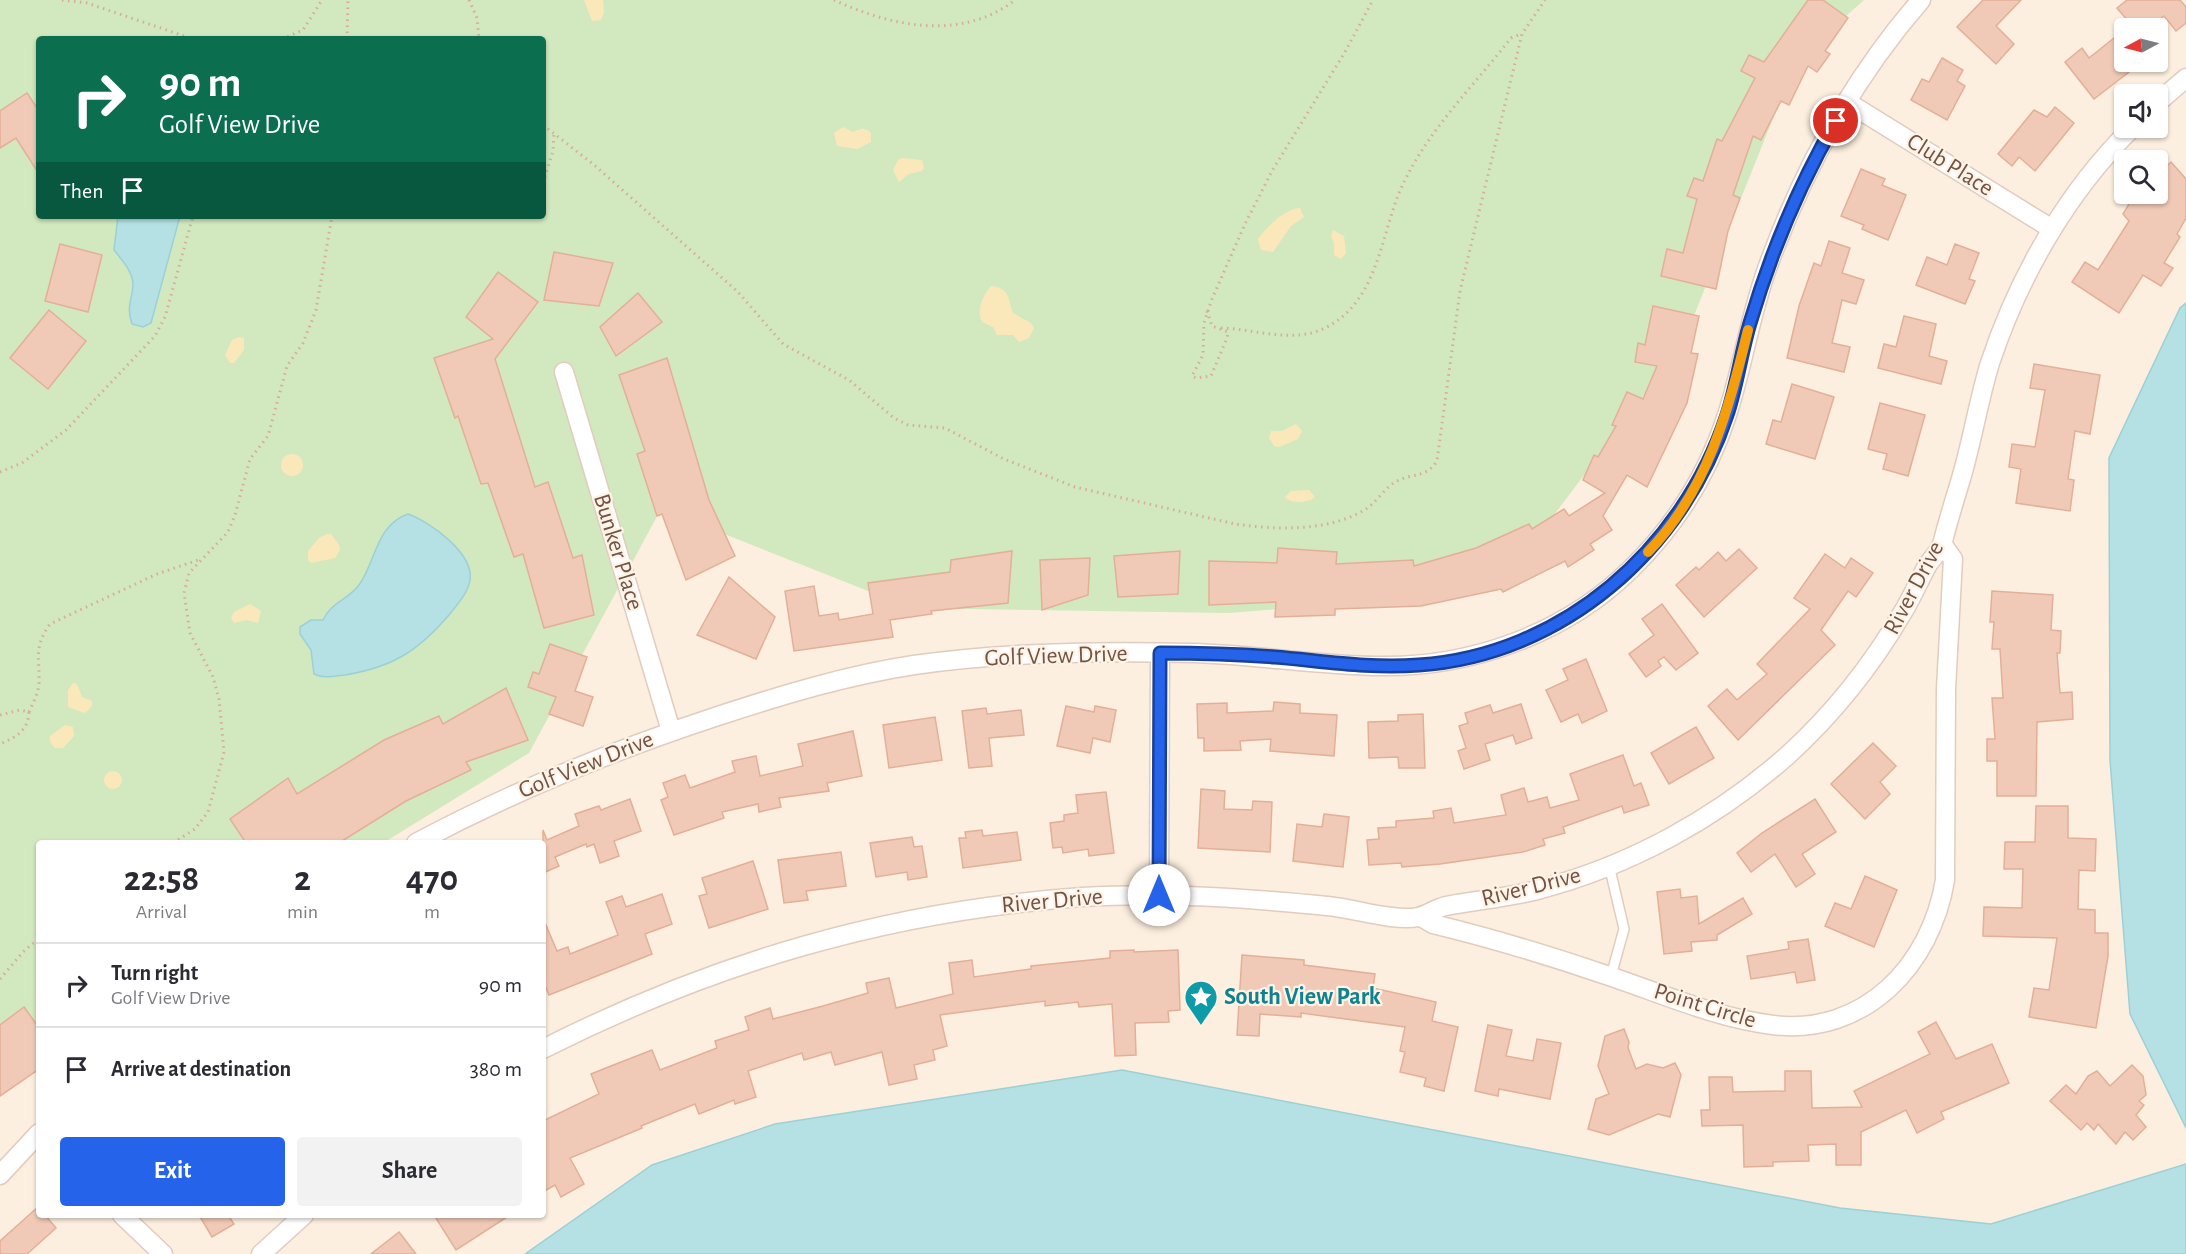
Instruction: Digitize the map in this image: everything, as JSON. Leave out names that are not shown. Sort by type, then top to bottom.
[{"type":"street","name":"Golf View Drive","points":[[422,840],[541,782],[671,731],[789,692],[911,666],[1035,653],[1160,653],[1275,657],[1378,667],[1421,665],[1491,651],[1557,624],[1594,601],[1627,573],[1657,543],[1693,492],[1713,454],[1728,413],[1749,325],[1767,269],[1814,160],[1875,58],[1921,0]]},
{"type":"street","points":[[2168,93],[2186,78]]},
{"type":"street","name":"Club Place","points":[[1847,102],[2052,229]]},
{"type":"street","name":"River Drive","points":[[546,1049],[652,997],[720,971],[800,945],[871,927],[1015,903],[1159,895],[1235,897],[1352,908],[1397,917],[1421,917],[1439,907],[1537,890],[1610,865],[1680,832],[1722,806],[1791,752],[1826,717],[1874,657],[1906,607],[1929,563],[1943,545],[1944,529],[1960,482],[1989,366],[2011,309],[2052,229],[2092,172],[2123,138]]},
{"type":"street","name":"Bunker Place","points":[[564,372],[671,731]]},
{"type":"street","name":"Point Circle","points":[[1421,917],[1433,924],[1539,952],[1738,1019],[1775,1026],[1801,1025],[1829,1020],[1854,1011],[1883,993],[1913,963],[1933,930],[1945,880],[1946,689],[1953,559],[1943,545]]},
{"type":"street","points":[[1159,895],[1160,653]]},
{"type":"street","points":[[0,1175],[36,1137]]},
{"type":"street","points":[[125,1218],[163,1254]]},
{"type":"street","points":[[261,1254],[301,1218]]},
{"type":"lane","points":[[1610,865],[1624,929],[1611,976]]},
{"type":"path","points":[[62,0],[87,3],[181,36]]},
{"type":"path","points":[[289,36],[303,30],[313,18],[322,0]]},
{"type":"path","points":[[347,36],[348,0]]},
{"type":"path","points":[[469,0],[477,18],[479,36]]},
{"type":"path","points":[[834,0],[868,16],[929,27],[960,23],[983,16],[1015,0]]},
{"type":"path","points":[[1220,328],[1228,332],[1217,367],[1211,376],[1197,378],[1192,376],[1204,349],[1204,323],[1208,311],[1259,196],[1373,0]]},
{"type":"path","points":[[546,127],[592,164],[738,292],[783,344],[849,380],[894,418],[908,425],[945,428],[1004,459],[1075,487],[1235,524],[1261,528],[1300,527],[1350,518],[1369,507],[1395,481],[1425,474],[1437,461],[1441,445],[1460,291],[1522,34],[1545,0]]},
{"type":"path","points":[[1208,311],[1212,326],[1294,335],[1309,334],[1340,320],[1356,304],[1371,278],[1400,193],[1416,161],[1445,118],[1511,38],[1522,34]]},
{"type":"path","points":[[546,173],[553,151],[554,133]]},
{"type":"path","points":[[0,472],[22,462],[66,430],[155,336],[165,317],[192,219]]},
{"type":"path","points":[[177,840],[195,829],[208,812],[224,752],[219,699],[213,677],[190,633],[184,593],[189,573],[228,531],[237,511],[250,459],[268,436],[287,366],[310,328],[316,310],[331,219]]},
{"type":"path","points":[[0,744],[19,736],[28,722],[29,712],[39,686],[37,650],[42,635],[50,624],[157,574],[200,560]]},
{"type":"path","points":[[0,715],[20,710],[29,712]]},
{"type":"path","points":[[0,979],[36,941]]},
{"type":"green space","points":[[0,0],[1864,0],[1796,61],[1683,343],[1497,591],[1229,613],[911,608],[661,509],[529,753],[388,840],[36,840],[36,1058],[0,1085]]},
{"type":"sand","points":[[584,0],[603,0],[604,13],[601,20],[592,21]]},
{"type":"sand","points":[[843,127],[853,132],[866,129],[871,133],[871,142],[857,149],[837,146],[834,133]]},
{"type":"sand","points":[[902,158],[922,160],[924,168],[922,171],[909,174],[899,182],[893,170],[898,160]]},
{"type":"sand","points":[[1300,208],[1304,217],[1291,226],[1273,252],[1261,250],[1258,239],[1266,229],[1282,215]]},
{"type":"sand","points":[[1333,230],[1344,236],[1346,253],[1341,259],[1334,255],[1334,243],[1331,236]]},
{"type":"sand","points":[[991,286],[1005,291],[1013,313],[1031,323],[1034,328],[1029,338],[1019,342],[1013,335],[997,335],[993,327],[982,322],[981,303]]},
{"type":"sand","points":[[239,337],[244,338],[244,350],[234,363],[230,363],[225,355],[232,340]]},
{"type":"sand","points":[[1296,424],[1302,431],[1298,439],[1279,447],[1274,446],[1269,438],[1271,431],[1282,431]]},
{"type":"sand","points":[[292,454],[300,457],[303,465],[300,473],[292,476],[284,473],[281,465],[284,457]]},
{"type":"sand","points":[[1309,490],[1315,497],[1308,501],[1295,502],[1285,497],[1291,491]]},
{"type":"sand","points":[[331,534],[340,550],[335,558],[311,563],[308,560],[308,551],[319,538]]},
{"type":"sand","points":[[250,604],[261,611],[258,623],[247,620],[234,623],[231,618],[234,612]]},
{"type":"sand","points":[[73,683],[77,684],[82,697],[92,701],[92,706],[85,713],[68,707],[68,690]]},
{"type":"sand","points":[[65,725],[73,727],[74,736],[63,748],[55,748],[50,742],[50,736]]},
{"type":"sand","points":[[113,771],[119,774],[122,780],[119,786],[113,789],[107,786],[104,780],[107,774]]},
{"type":"water","points":[[118,219],[179,219],[151,323],[143,327],[132,324],[129,308],[133,280],[127,266],[114,250]]},
{"type":"water","points":[[2186,303],[2186,1128],[2130,1014],[2110,760],[2109,458],[2180,308]]},
{"type":"water","points":[[408,514],[438,531],[458,549],[469,570],[470,580],[465,594],[438,628],[403,656],[362,672],[329,677],[314,674],[311,650],[300,634],[300,627],[311,620],[323,620],[330,609],[355,590],[365,576],[389,526]]},
{"type":"water","points":[[1122,1070],[1840,1208],[1991,1224],[2186,1164],[2186,1254],[525,1254],[652,1165],[775,1124]]},
{"type":"building","points":[[1808,0],[1823,0],[1848,18],[1825,51],[1830,54],[1817,72],[1808,66],[1789,105],[1781,101],[1761,140],[1753,136],[1733,195],[1740,198],[1728,231],[1716,289],[1661,276],[1667,249],[1683,253],[1697,199],[1687,196],[1694,178],[1703,181],[1717,139],[1722,141],[1755,78],[1741,71],[1749,55],[1764,62]]},
{"type":"building","points":[[1983,0],[2021,0],[1996,26],[2014,44],[1996,64],[1957,27]]},
{"type":"building","points":[[2127,0],[2180,0],[2186,7],[2186,23],[2176,31],[2168,18],[2164,16],[2162,18],[2126,18],[2117,8]]},
{"type":"building","points":[[2114,38],[2114,72],[2129,72],[2094,99],[2065,62],[2082,48],[2089,58]]},
{"type":"building","points":[[1942,58],[1963,70],[1957,81],[1965,86],[1947,120],[1911,100],[1922,79],[1929,82]]},
{"type":"building","points":[[27,93],[36,106],[36,169],[16,138],[0,148],[0,111]]},
{"type":"building","points":[[2055,107],[2074,123],[2035,171],[2019,157],[2012,166],[1998,154],[2034,110],[2047,117]]},
{"type":"building","points":[[2171,162],[2186,179],[2186,218],[2177,234],[2180,237],[2164,263],[2173,268],[2161,286],[2143,275],[2119,313],[2072,282],[2085,262],[2098,270],[2129,221],[2123,214],[2129,204],[2168,204],[2168,165]]},
{"type":"building","points":[[1861,169],[1885,179],[1882,185],[1906,195],[1888,240],[1862,229],[1864,225],[1841,216]]},
{"type":"building","points":[[1829,241],[1850,248],[1842,273],[1864,280],[1856,304],[1842,300],[1832,343],[1850,347],[1844,372],[1787,358],[1799,306],[1814,263],[1821,266]]},
{"type":"building","points":[[60,244],[102,255],[88,312],[45,301]]},
{"type":"building","points":[[1955,244],[1979,253],[1969,279],[1975,281],[1965,304],[1916,285],[1927,257],[1947,265]]},
{"type":"building","points":[[554,252],[613,263],[599,306],[544,300]]},
{"type":"building","points":[[498,272],[538,302],[495,359],[535,487],[548,482],[573,558],[582,555],[594,615],[544,628],[523,554],[514,557],[488,483],[481,484],[458,416],[455,418],[434,358],[493,339],[466,317]]},
{"type":"building","points":[[638,293],[662,322],[616,356],[600,327]]},
{"type":"building","points":[[1653,306],[1699,316],[1691,353],[1698,354],[1687,403],[1647,487],[1627,475],[1603,516],[1612,530],[1590,544],[1594,550],[1568,567],[1565,561],[1503,592],[1501,589],[1421,606],[1335,609],[1335,615],[1275,617],[1276,602],[1209,605],[1209,561],[1277,563],[1278,548],[1337,552],[1336,564],[1413,560],[1414,566],[1476,548],[1529,524],[1532,529],[1564,509],[1569,516],[1605,493],[1583,480],[1594,455],[1598,457],[1616,426],[1612,425],[1627,392],[1643,399],[1657,366],[1635,362],[1638,343],[1645,345]]},
{"type":"building","points":[[49,310],[86,341],[48,389],[10,358]]},
{"type":"building","points":[[1904,316],[1936,324],[1929,356],[1947,361],[1941,384],[1878,368],[1884,344],[1896,347]]},
{"type":"building","points":[[667,358],[709,500],[735,556],[686,580],[662,514],[657,516],[637,454],[645,451],[619,375]]},
{"type":"building","points":[[2034,364],[2100,375],[2090,434],[2075,431],[2068,479],[2074,480],[2070,511],[2016,503],[2021,469],[2009,467],[2012,444],[2035,447],[2045,390],[2030,388]]},
{"type":"building","points":[[1792,384],[1834,397],[1815,459],[1766,444],[1773,420],[1781,422]]},
{"type":"building","points":[[1880,403],[1925,415],[1908,476],[1883,469],[1887,454],[1868,449]]},
{"type":"building","points":[[1739,549],[1757,568],[1704,617],[1676,585],[1696,567],[1699,570],[1718,552],[1726,561]]},
{"type":"building","points":[[1012,551],[1008,603],[931,611],[932,614],[890,620],[893,637],[794,651],[785,591],[814,586],[819,616],[838,613],[839,620],[873,614],[868,583],[950,572],[951,560]]},
{"type":"building","points":[[1180,551],[1178,594],[1118,597],[1114,556]]},
{"type":"building","points":[[1825,554],[1845,568],[1851,558],[1873,573],[1856,597],[1848,591],[1821,630],[1835,645],[1738,740],[1708,706],[1727,689],[1737,700],[1767,674],[1757,664],[1810,609],[1794,598]]},
{"type":"building","points":[[1090,558],[1088,595],[1042,610],[1040,560]]},
{"type":"building","points":[[729,577],[775,617],[756,659],[697,635]]},
{"type":"building","points":[[1992,591],[2053,595],[2051,630],[2061,631],[2060,653],[2057,653],[2060,693],[2072,692],[2073,719],[2037,722],[2036,796],[1997,796],[1997,761],[1987,761],[1987,739],[1995,739],[1992,698],[2003,698],[2000,649],[1992,649],[1994,622],[1990,622]]},
{"type":"building","points":[[1662,604],[1698,653],[1676,670],[1664,657],[1658,661],[1661,666],[1646,677],[1629,654],[1654,635],[1642,619]]},
{"type":"building","points":[[550,644],[587,657],[575,691],[593,697],[583,726],[549,714],[556,697],[528,687],[533,672],[539,674]]},
{"type":"building","points":[[1586,659],[1607,711],[1582,723],[1578,714],[1561,722],[1546,690],[1568,680],[1563,669]]},
{"type":"building","points":[[506,688],[528,740],[466,762],[471,770],[406,801],[344,840],[244,840],[230,819],[288,778],[297,794],[384,740],[439,716],[443,724]]},
{"type":"building","points":[[1274,702],[1300,704],[1300,713],[1337,715],[1334,756],[1270,751],[1271,739],[1240,741],[1241,750],[1204,751],[1204,738],[1198,738],[1197,704],[1227,703],[1227,713],[1273,711]]},
{"type":"building","points":[[1521,704],[1532,738],[1516,744],[1513,735],[1485,744],[1490,760],[1464,769],[1458,751],[1466,748],[1459,726],[1468,723],[1465,713],[1490,705],[1493,713]]},
{"type":"building","points":[[1066,706],[1094,712],[1095,706],[1116,710],[1110,742],[1093,738],[1090,753],[1057,746]]},
{"type":"building","points":[[986,708],[987,714],[1021,710],[1024,735],[989,738],[992,766],[969,768],[962,711]]},
{"type":"building","points":[[1423,714],[1425,768],[1399,768],[1398,757],[1369,758],[1368,722],[1398,721],[1398,715]]},
{"type":"building","points":[[935,717],[942,760],[889,768],[883,725]]},
{"type":"building","points":[[1696,727],[1714,758],[1669,784],[1651,753]]},
{"type":"building","points":[[853,731],[862,776],[827,783],[829,791],[779,798],[781,807],[759,812],[758,804],[722,812],[724,818],[674,835],[661,800],[668,797],[663,783],[685,775],[690,788],[735,772],[732,761],[756,756],[760,776],[803,766],[798,744]]},
{"type":"building","points":[[1873,743],[1896,766],[1880,782],[1890,794],[1865,819],[1831,784]]},
{"type":"building","points":[[1623,755],[1634,786],[1641,783],[1649,805],[1624,813],[1622,806],[1563,827],[1565,833],[1543,839],[1545,845],[1523,852],[1440,864],[1402,867],[1401,863],[1369,865],[1367,840],[1379,839],[1378,828],[1396,827],[1396,821],[1434,818],[1433,811],[1451,808],[1454,823],[1506,815],[1501,795],[1524,788],[1528,802],[1547,797],[1550,808],[1579,800],[1570,774]]},
{"type":"building","points":[[1201,789],[1225,791],[1224,809],[1252,810],[1253,801],[1272,802],[1270,852],[1198,848]]},
{"type":"building","points":[[1106,792],[1114,853],[1089,856],[1088,849],[1063,853],[1062,847],[1053,848],[1050,823],[1064,821],[1064,815],[1078,813],[1076,795]]},
{"type":"building","points":[[630,799],[641,831],[614,841],[619,856],[600,863],[594,844],[587,847],[586,844],[555,857],[559,866],[546,872],[546,840],[543,840],[543,830],[547,840],[579,826],[575,814],[599,806],[601,810]]},
{"type":"building","points":[[1815,799],[1836,832],[1802,854],[1815,874],[1796,887],[1775,854],[1751,872],[1737,853],[1762,833]]},
{"type":"building","points":[[2036,806],[2068,806],[2068,838],[2096,839],[2095,871],[2079,870],[2078,909],[2095,910],[2095,933],[2108,933],[2108,956],[2096,1028],[2029,1017],[2034,988],[2049,990],[2057,938],[1983,936],[1984,907],[2022,908],[2023,869],[2004,869],[2005,842],[2035,842]]},
{"type":"building","points":[[1324,814],[1349,817],[1343,867],[1293,861],[1297,824],[1322,827]]},
{"type":"building","points":[[982,830],[983,836],[1017,832],[1021,860],[963,868],[959,838],[966,838],[965,832]]},
{"type":"building","points":[[912,837],[914,847],[922,846],[927,877],[908,880],[907,872],[876,877],[870,843]]},
{"type":"building","points":[[841,852],[846,886],[806,891],[808,900],[784,903],[778,860]]},
{"type":"building","points":[[753,861],[768,909],[709,928],[699,896],[707,894],[702,878]]},
{"type":"building","points":[[1865,876],[1897,890],[1874,947],[1825,926],[1835,903],[1851,909]]},
{"type":"building","points":[[1680,889],[1681,898],[1697,896],[1699,924],[1743,898],[1752,914],[1717,935],[1717,940],[1691,942],[1692,951],[1664,954],[1657,892]]},
{"type":"building","points":[[662,894],[672,924],[645,934],[652,954],[549,995],[546,988],[546,925],[557,951],[568,947],[570,954],[618,935],[606,902],[622,896],[626,907]]},
{"type":"building","points":[[1808,939],[1815,980],[1797,983],[1795,972],[1751,979],[1747,956],[1789,949],[1788,942]]},
{"type":"building","points":[[1178,950],[1180,1010],[1168,1011],[1169,1022],[1135,1023],[1136,1055],[1115,1056],[1112,1004],[1079,1007],[1078,1002],[1045,1006],[1045,1001],[940,1015],[947,1046],[933,1050],[935,1060],[914,1065],[917,1079],[889,1085],[882,1052],[835,1065],[831,1052],[804,1060],[802,1053],[748,1071],[756,1097],[735,1104],[734,1100],[699,1114],[695,1104],[570,1158],[584,1184],[561,1197],[555,1185],[546,1190],[546,1120],[599,1094],[591,1074],[652,1050],[660,1070],[717,1048],[715,1041],[749,1030],[745,1017],[770,1008],[773,1019],[823,1006],[868,993],[866,983],[889,978],[896,1008],[953,994],[949,963],[972,960],[974,977],[1031,969],[1031,966],[1110,958],[1110,951]]},
{"type":"building","points":[[1242,955],[1304,960],[1304,965],[1375,974],[1373,988],[1436,1002],[1432,1021],[1458,1027],[1444,1091],[1424,1086],[1426,1078],[1400,1072],[1405,1052],[1400,1051],[1405,1027],[1301,1013],[1301,1017],[1260,1014],[1259,1036],[1237,1035]]},
{"type":"building","points":[[24,1007],[36,1024],[36,1071],[0,1096],[0,1025]]},
{"type":"building","points":[[1936,1022],[1956,1059],[1992,1044],[2009,1083],[1941,1112],[1944,1119],[1917,1133],[1906,1110],[1861,1132],[1861,1165],[1836,1165],[1836,1144],[1808,1145],[1809,1161],[1773,1162],[1773,1166],[1744,1167],[1743,1125],[1702,1126],[1701,1110],[1710,1110],[1709,1077],[1732,1077],[1733,1092],[1785,1091],[1785,1071],[1811,1071],[1812,1108],[1862,1107],[1854,1091],[1930,1054],[1918,1032]]},
{"type":"building","points":[[1488,1025],[1512,1030],[1506,1056],[1533,1061],[1537,1039],[1561,1043],[1550,1099],[1499,1089],[1498,1096],[1475,1091]]},
{"type":"building","points":[[1624,1029],[1636,1069],[1647,1064],[1663,1068],[1675,1063],[1681,1075],[1670,1117],[1658,1114],[1609,1135],[1588,1129],[1596,1099],[1609,1094],[1598,1066],[1605,1036]]},
{"type":"building","points":[[2132,1065],[2143,1076],[2146,1095],[2139,1101],[2144,1105],[2136,1115],[2146,1127],[2133,1140],[2125,1132],[2116,1144],[2098,1124],[2094,1130],[2087,1123],[2081,1130],[2050,1101],[2066,1085],[2076,1094],[2088,1076],[2097,1071],[2110,1086]]},
{"type":"building","points":[[36,1209],[36,1218],[48,1218],[56,1228],[27,1254],[0,1254],[0,1241]]},
{"type":"building","points":[[201,1218],[230,1218],[234,1224],[212,1237]]},
{"type":"building","points":[[436,1218],[505,1218],[456,1250]]},
{"type":"building","points":[[399,1232],[416,1254],[371,1254]]},
{"type":"slow traffic","points":[[1648,552],[1678,516],[1713,454],[1728,413],[1748,330]]},
{"type":"place","name":"South View Park","points":[[1201,1026]]},
{"type":"route","points":[[1159,895],[1160,653],[1275,657],[1378,667],[1421,665],[1449,661],[1511,644],[1557,624],[1594,601],[1657,543],[1678,516],[1713,454],[1728,413],[1749,325],[1767,269],[1788,213],[1836,121]]}]
